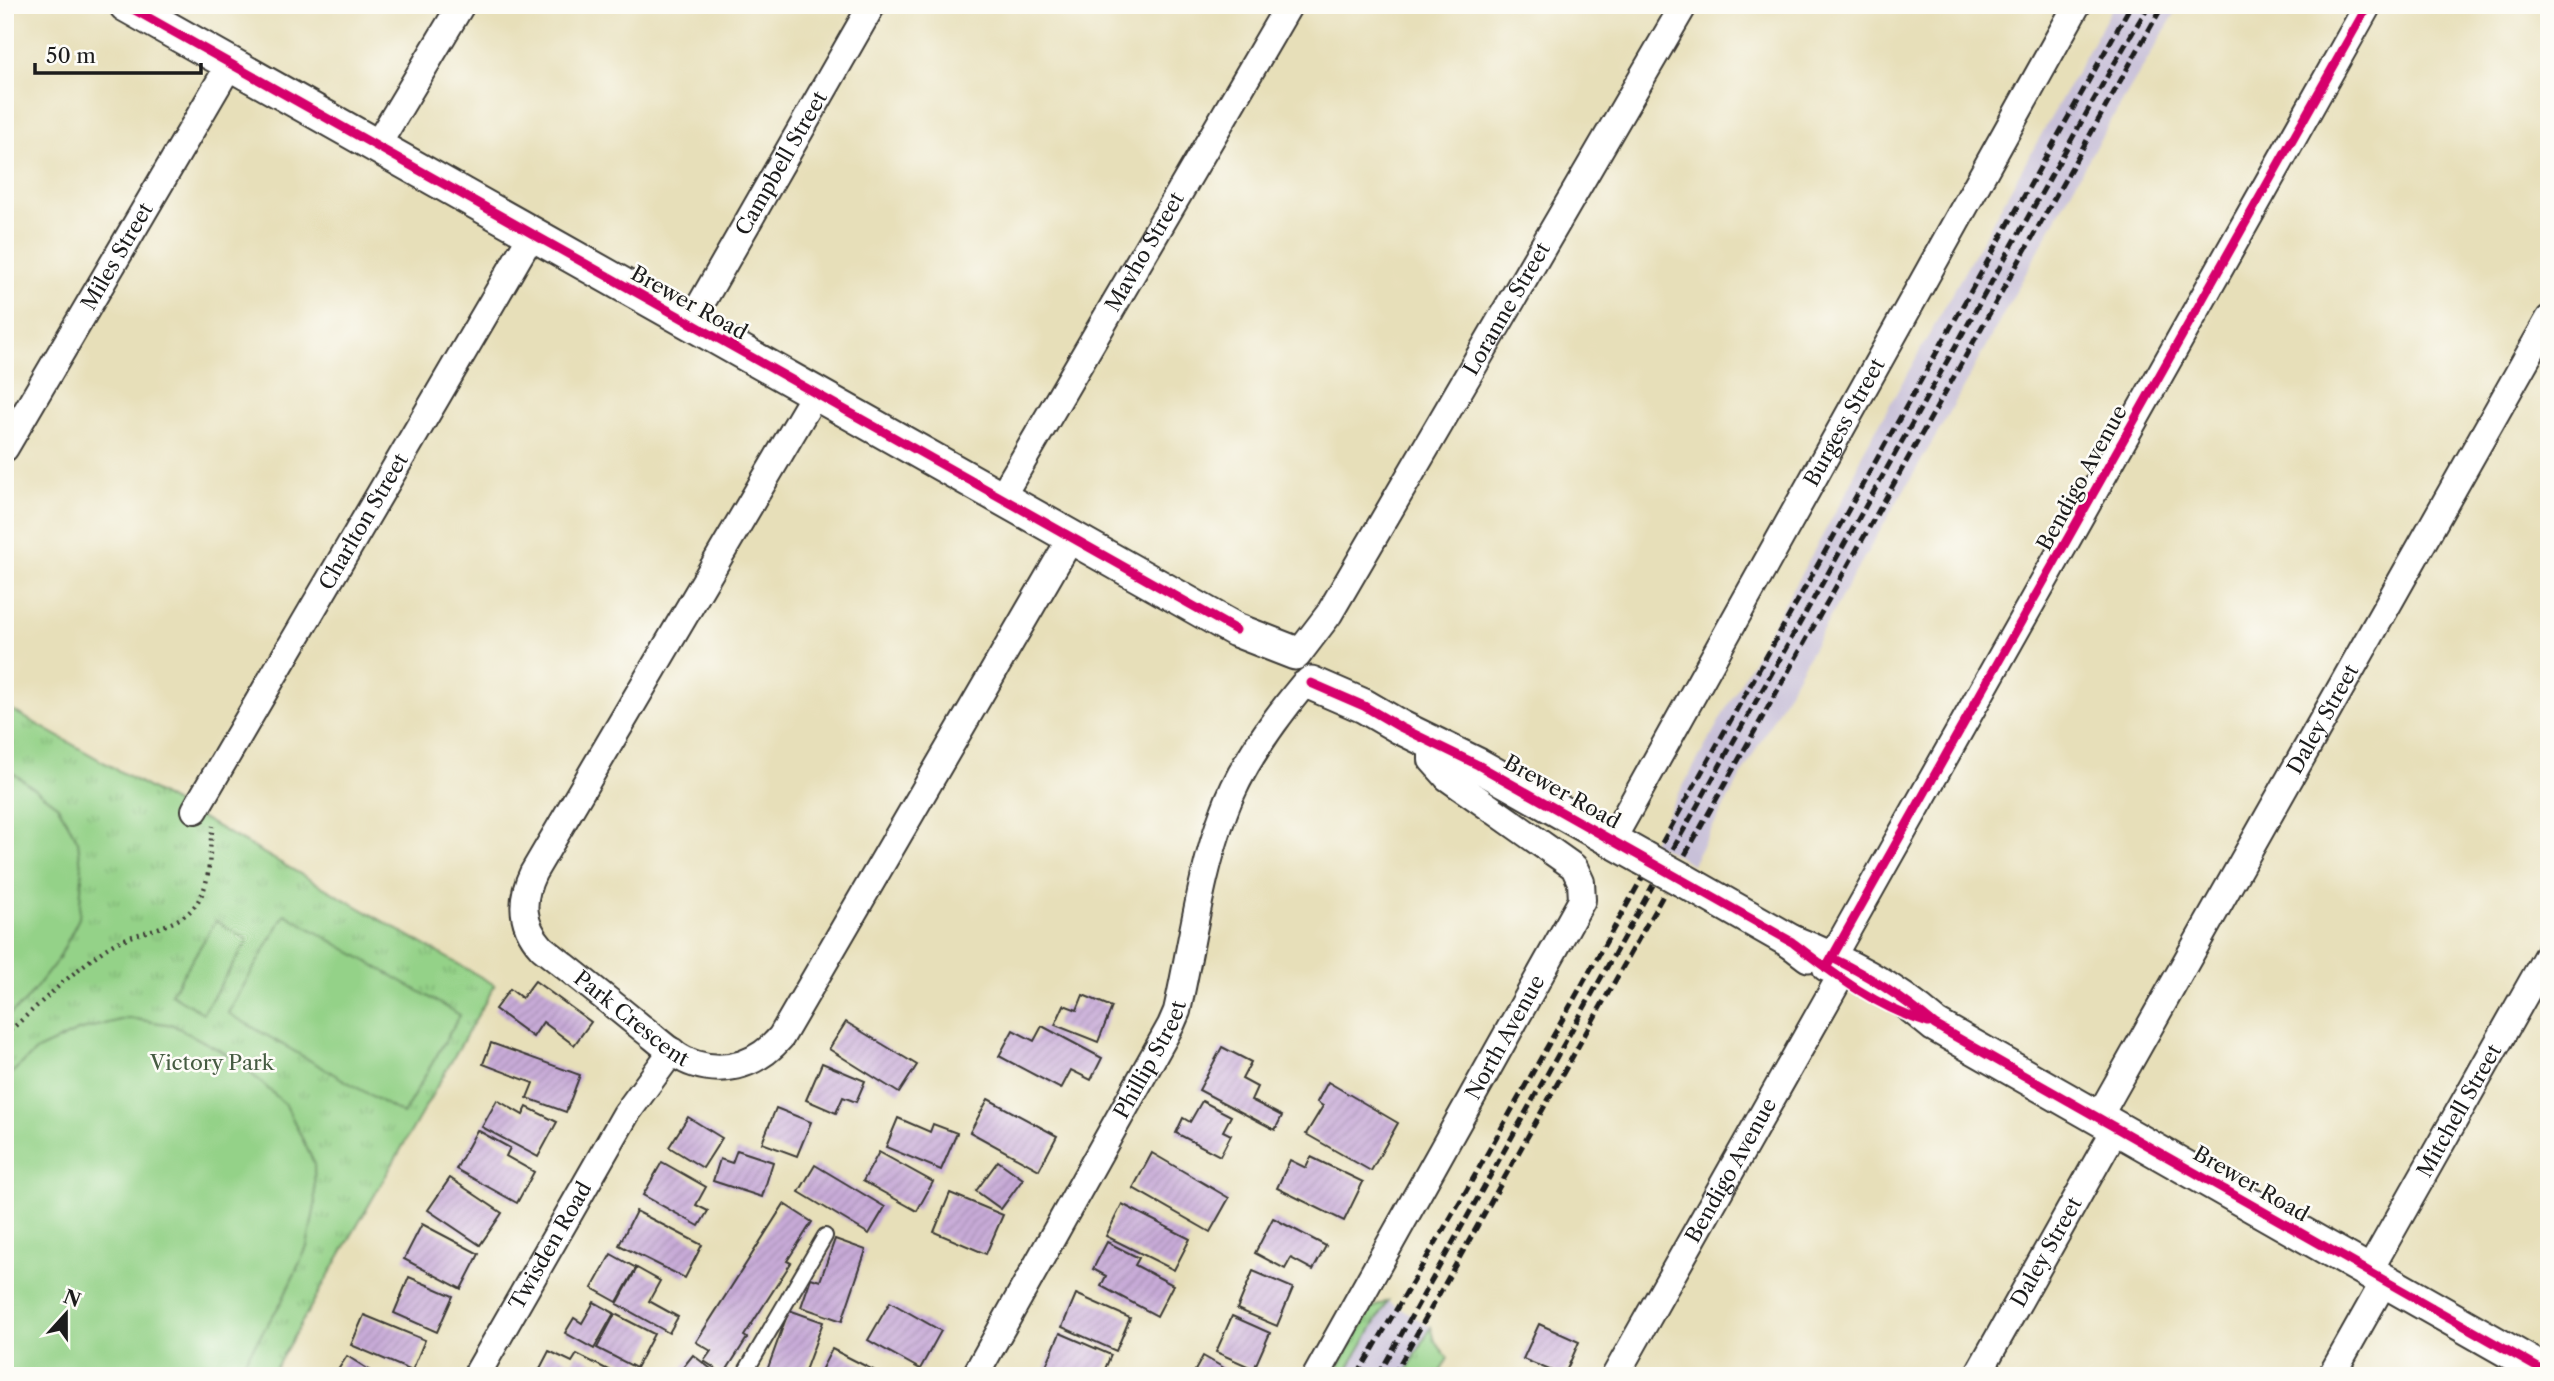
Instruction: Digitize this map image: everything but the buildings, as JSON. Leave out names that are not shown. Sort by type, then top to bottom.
[{"type":"street","name":"Brewer Road","points":[[126,5],[1236,630],[1364,706],[1432,744],[1478,765],[1683,880],[1836,967],[1903,1015],[1935,1025],[2549,1374]]},
{"type":"street","points":[[376,147],[461,5]]},
{"type":"street","name":"Campbell Street","points":[[690,323],[872,5]]},
{"type":"street","name":"Mavho Street","points":[[1001,498],[1289,5]]},
{"type":"street","name":"Loranne Street","points":[[1302,668],[1329,614],[1685,5]]},
{"type":"street","name":"Burgess Street","points":[[1612,840],[2077,5]]},
{"type":"street","name":"Bendigo Avenue","points":[[1615,1376],[1836,967],[2368,5]]},
{"type":"street","name":"Miles Street","points":[[5,448],[230,64]]},
{"type":"street","name":"Charlton Street","points":[[205,814],[532,234]]},
{"type":"street","name":"Daley Street","points":[[1977,1376],[2107,1123],[2549,319]]},
{"type":"street","name":"Park Crescent","points":[[815,394],[527,885],[524,912],[526,924],[534,940],[691,1063],[720,1068],[752,1061],[763,1055],[780,1037],[1072,538]]},
{"type":"street","name":"Phillip Street","points":[[975,1376],[1171,1026],[1179,1003],[1213,845],[1224,810],[1302,668]]},
{"type":"street","name":"North Avenue","points":[[1316,1376],[1581,900],[1581,882],[1574,866],[1448,778],[1432,760],[1432,744]]},
{"type":"street","name":"Mitchell Street","points":[[2331,1376],[2377,1276],[2549,952]]},
{"type":"street","name":"Twisden Road","points":[[476,1376],[665,1045]]},
{"type":"lane","points":[[743,1376],[825,1236]]},
{"type":"path","points":[[5,1035],[106,948],[128,936],[172,922],[192,909],[209,878],[212,828],[205,814]]},
{"type":"shaded area","points":[[2114,5],[2180,5],[2093,151],[1946,419],[1852,578],[1692,864],[1652,842],[1851,484],[1861,456]]},
{"type":"shaded area","points":[[1388,1301],[1431,1327],[1404,1376],[1344,1376]]},
{"type":"green space","name":"Victory Park","points":[[5,706],[495,985],[271,1376],[5,1376]]},
{"type":"green space","points":[[5,767],[58,806],[78,841],[82,876],[79,918],[59,958],[25,1002],[5,1018]]},
{"type":"green space","points":[[285,914],[460,1015],[403,1114],[228,1013]]},
{"type":"green space","points":[[216,921],[248,940],[203,1013],[171,994]]},
{"type":"green space","points":[[128,1018],[173,1025],[234,1058],[286,1105],[314,1163],[315,1206],[307,1247],[282,1301],[235,1376],[5,1376],[5,1079],[37,1050],[78,1031]]},
{"type":"green space","points":[[1388,1301],[1344,1376],[1333,1376],[1372,1308]]},
{"type":"green space","points":[[1431,1327],[1435,1341],[1448,1358],[1438,1376],[1404,1376]]},
{"type":"railway","points":[[1662,843],[2131,5]]},
{"type":"railway","points":[[1673,849],[2149,5]]},
{"type":"railway","points":[[1685,855],[2163,5]]},
{"type":"railway","points":[[1357,1376],[1465,1193],[1642,878]]},
{"type":"railway","points":[[1378,1376],[1653,885]]},
{"type":"railway","points":[[1393,1376],[1665,892]]},
{"type":"cycle path","points":[[126,5],[1236,630]]},
{"type":"cycle path","points":[[1826,968],[2368,5]]},
{"type":"cycle path","points":[[1311,683],[1364,706],[1400,727],[1478,765],[1792,942],[1873,999],[1928,1023]]},
{"type":"cycle path","points":[[1832,958],[1886,988],[1935,1025],[2549,1374]]}]
